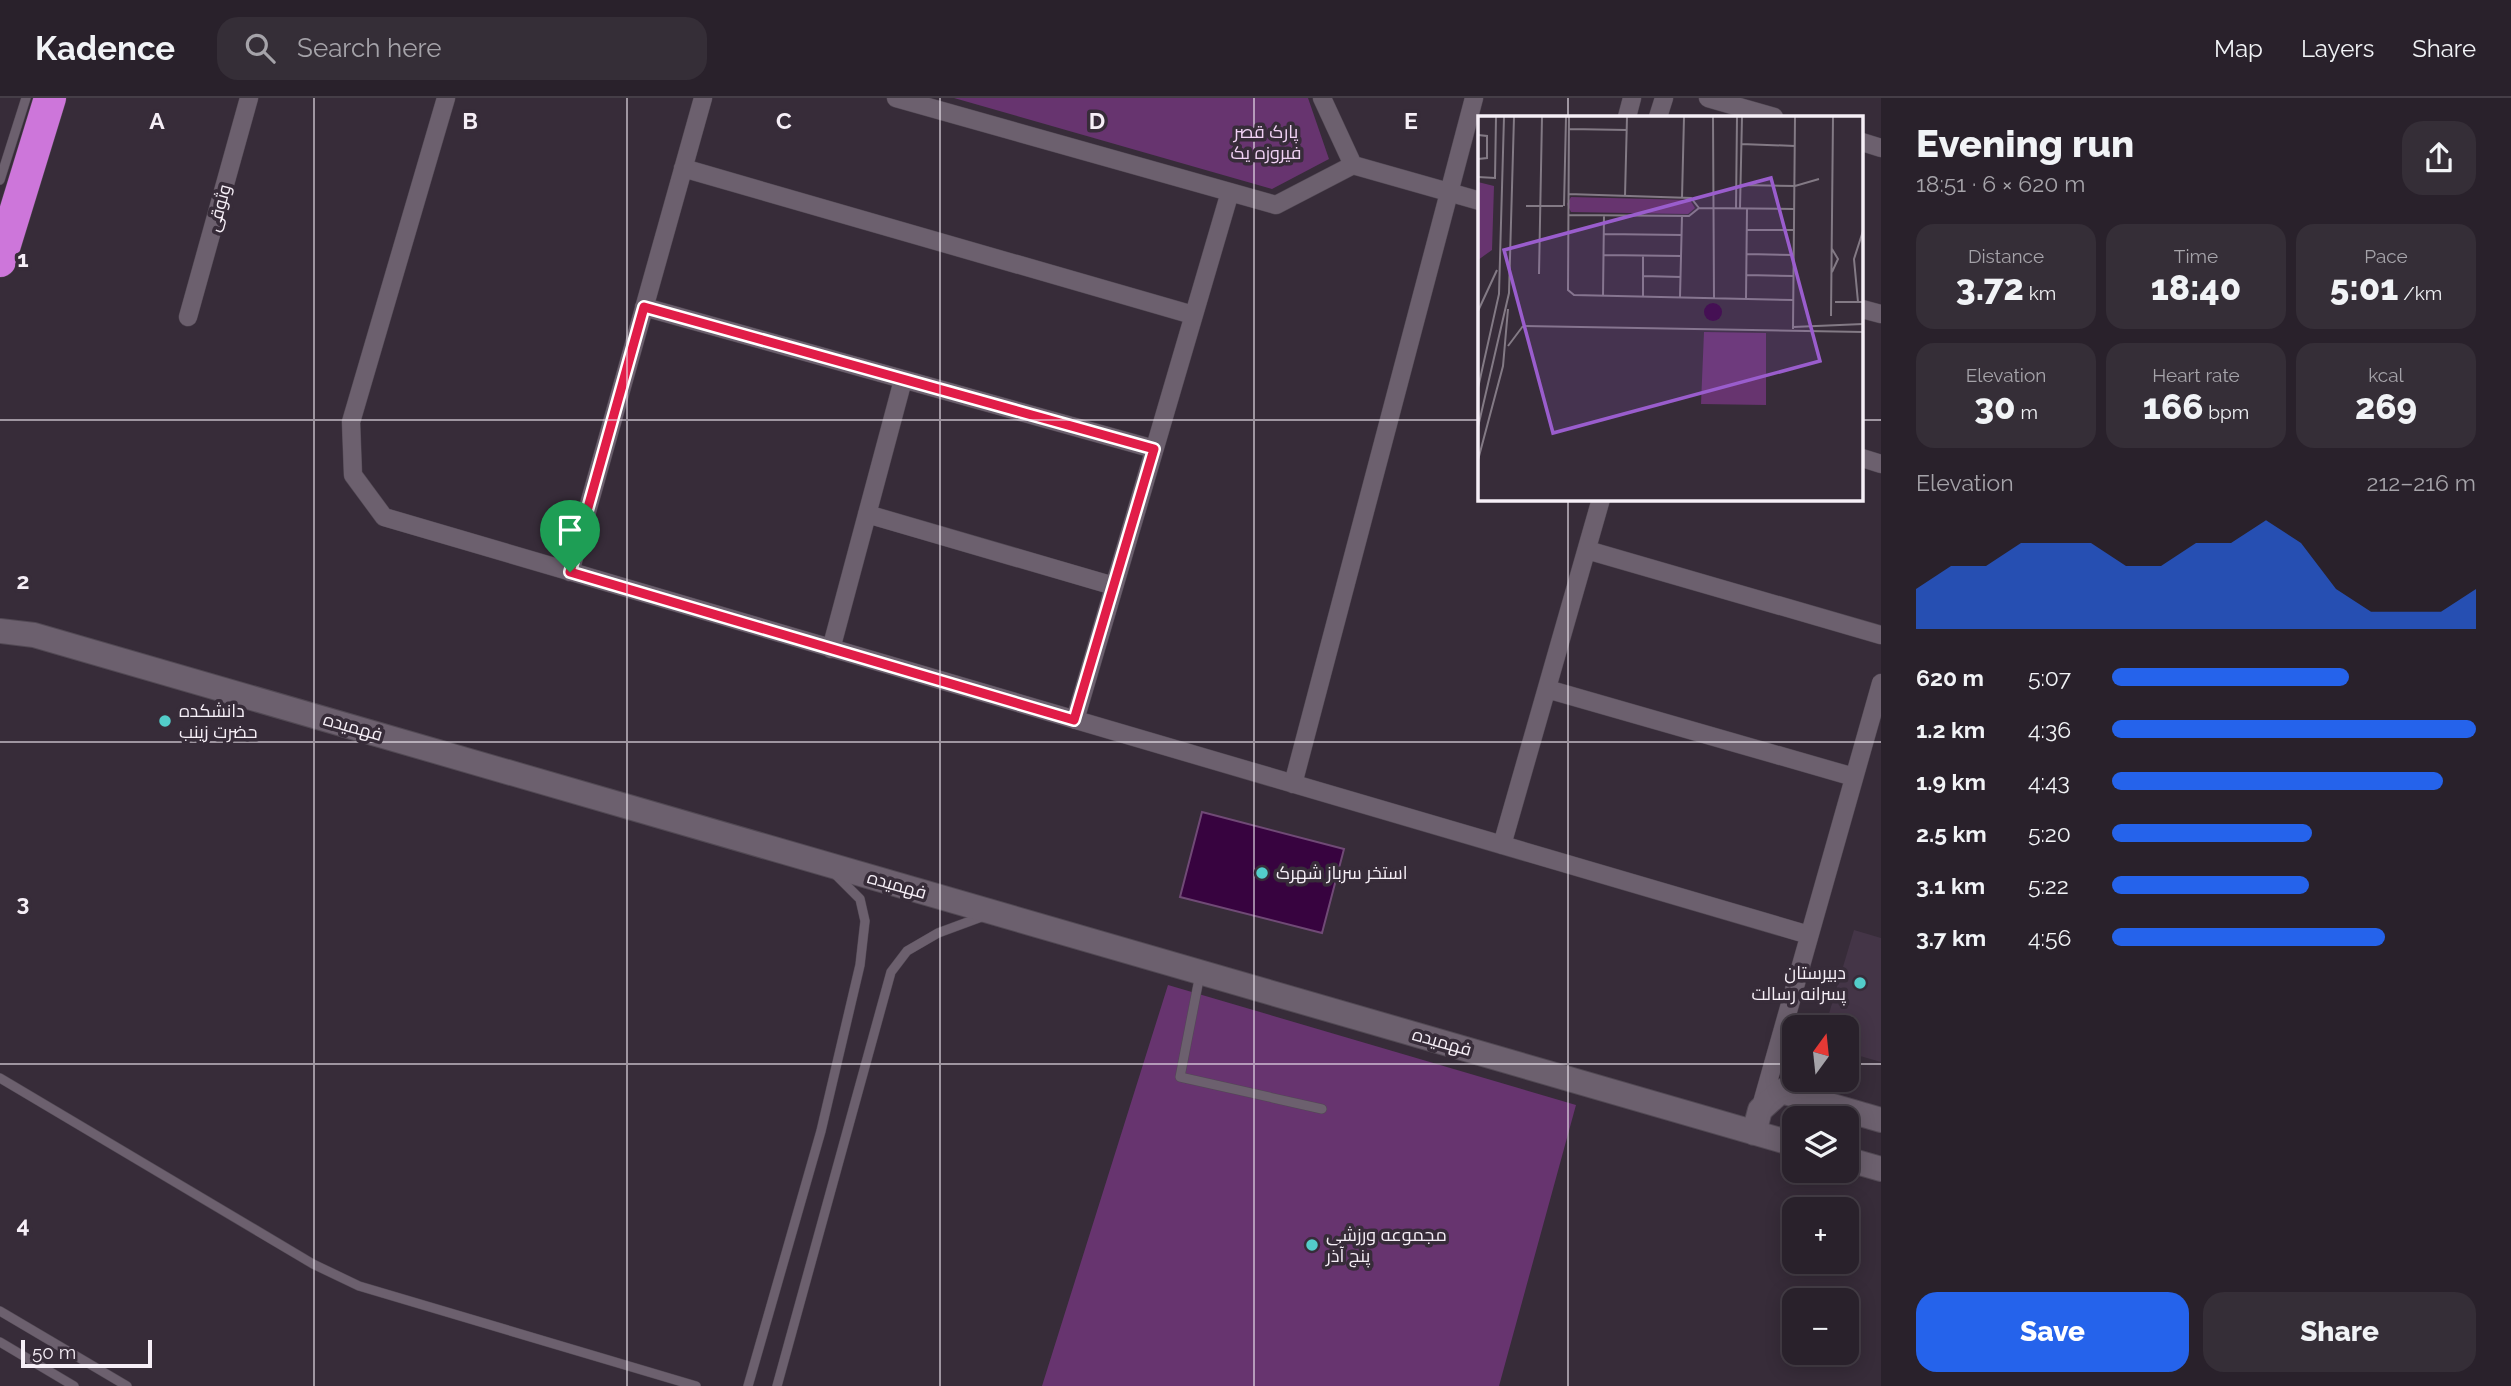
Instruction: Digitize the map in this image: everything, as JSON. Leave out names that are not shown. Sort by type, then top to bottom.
[{"type":"highway","points":[[0,261],[50,98]]},
{"type":"main road","name":"فهمیده","points":[[0,631],[34,635],[1200,972],[1757,1121],[1782,1137]]},
{"type":"main road","points":[[1757,1121],[1781,1091],[1881,1119]]},
{"type":"main road","points":[[1859,1163],[1881,1170]]},
{"type":"street","name":"وثوقی","points":[[188,317],[249,98]]},
{"type":"street","points":[[446,98],[351,422],[353,475],[384,517],[1810,935]]},
{"type":"street","points":[[570,572],[703,98]]},
{"type":"street","points":[[896,98],[1276,205],[1353,165],[1478,200]]},
{"type":"street","points":[[1322,98],[1353,165]]},
{"type":"street","points":[[1293,784],[1474,98]]},
{"type":"street","points":[[1627,116],[1632,98]]},
{"type":"street","points":[[1658,116],[1664,98]]},
{"type":"street","points":[[1708,98],[1771,116]]},
{"type":"street","points":[[1864,143],[1881,148]]},
{"type":"street","points":[[683,168],[1193,315]]},
{"type":"street","points":[[1074,720],[1230,192]]},
{"type":"street","points":[[644,307],[1154,449]]},
{"type":"street","points":[[1864,310],[1881,314]]},
{"type":"street","points":[[831,649],[903,380]]},
{"type":"street","points":[[1864,459],[1881,464]]},
{"type":"street","points":[[1502,845],[1601,500]]},
{"type":"street","points":[[867,514],[1114,586]]},
{"type":"street","points":[[1587,550],[1881,635]]},
{"type":"street","points":[[1757,1121],[1881,682]]},
{"type":"street","points":[[1547,689],[1854,777]]},
{"type":"lane","points":[[0,180],[26,98]]},
{"type":"lane","points":[[748,1386],[821,1131],[860,965],[865,921],[860,899],[825,864]]},
{"type":"lane","points":[[777,1386],[891,972],[907,951],[938,933],[993,913]]},
{"type":"lane","points":[[1200,972],[1180,1077],[1322,1110]]},
{"type":"lane","points":[[0,1078],[313,1264],[359,1286],[674,1383],[696,1386]]},
{"type":"lane","points":[[0,1311],[127,1386]]},
{"type":"lane","points":[[0,1342],[74,1386]]},
{"type":"shaded area","name":"استخر سرباز شهرک","points":[[1202,812],[1344,849],[1322,933],[1180,897]]},
{"type":"shaded area","name":"دبیرستان پسرانه رسالت","points":[[1854,930],[1881,938],[1881,1062],[1859,1056],[1859,1015],[1829,1015]]},
{"type":"green space","name":"پارک قصر فیروزه یک","points":[[954,98],[1308,98],[1329,159],[1272,189]]},
{"type":"green space","name":"مجموعه ورزشی پنج آذر","points":[[1168,985],[1576,1105],[1499,1386],[1042,1386]]},
{"type":"place","name":"دانشکده حضرت زینب","points":[[165,721]]},
{"type":"place","name":"استخر سرباز شهرک","points":[[1262,873]]},
{"type":"place","name":"دبیرستان پسرانه رسالت","points":[[1860,983]]},
{"type":"place","name":"مجموعه ورزشی پنج آذر","points":[[1312,1245]]},
{"type":"route","points":[[644,307],[1154,449],[1074,720],[570,572],[644,307]]}]
